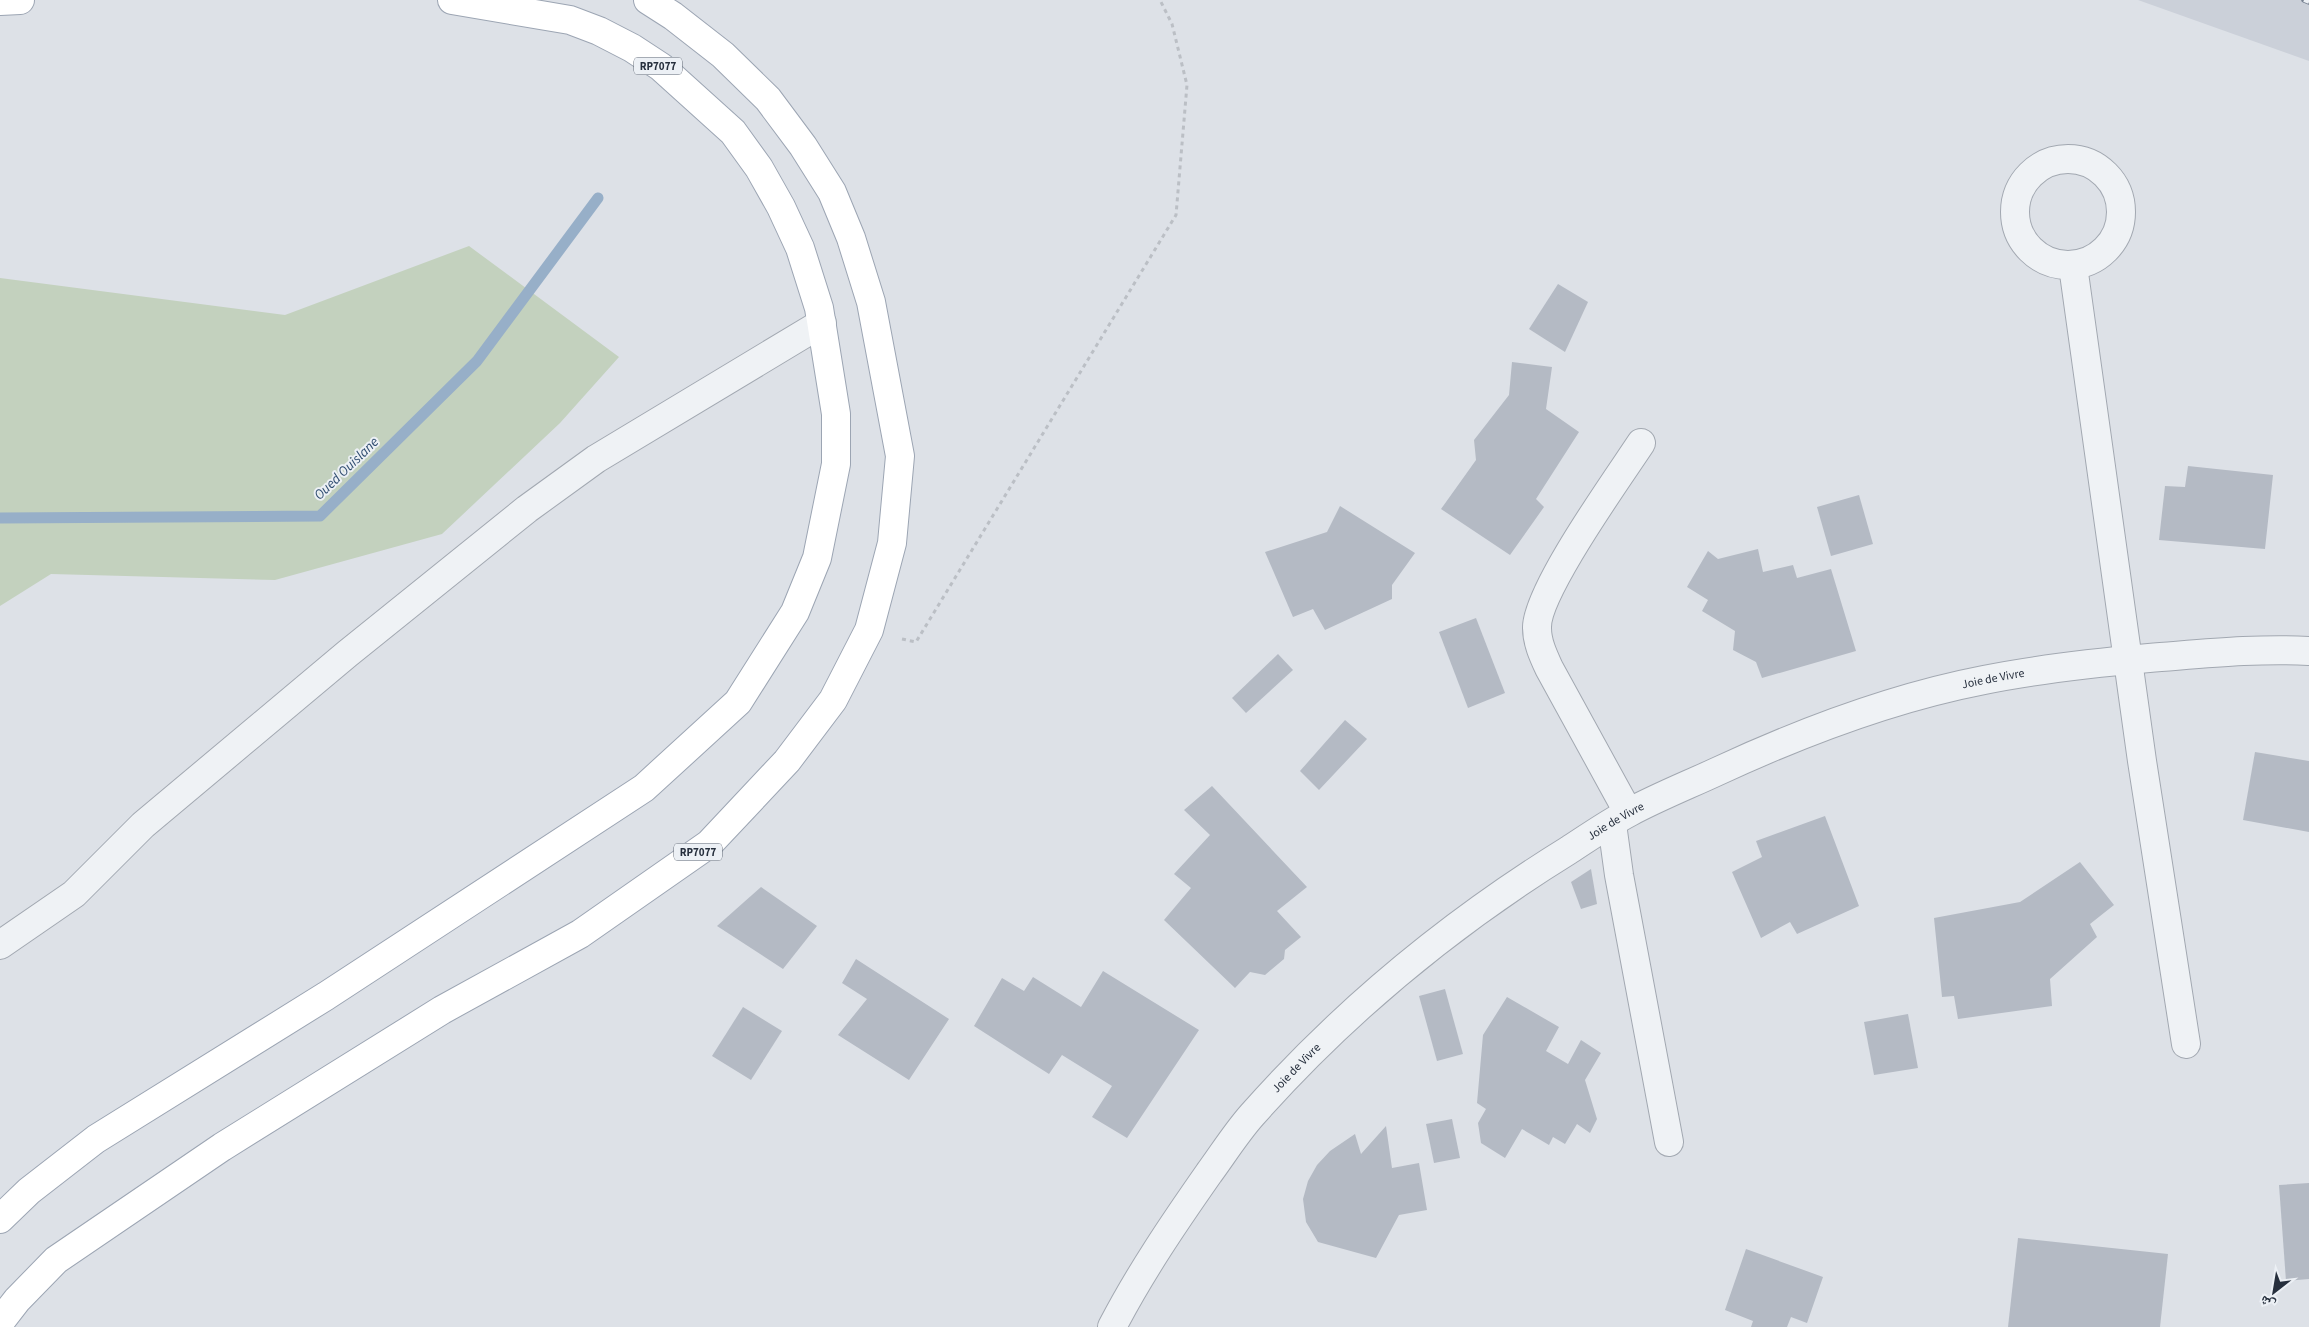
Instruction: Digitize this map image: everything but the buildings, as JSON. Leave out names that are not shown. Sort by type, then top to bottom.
[{"type":"main road","points":[[0,1],[20,0]]},
{"type":"main road","name":"RP7077","points":[[0,1219],[29,1191],[96,1138],[326,996],[644,788],[738,702],[795,612],[817,558],[836,464],[836,414],[822,323],[800,248],[768,184],[733,132],[661,67],[632,48],[599,31],[570,20],[452,0]]},
{"type":"main road","name":"RP7077","points":[[0,1322],[17,1300],[56,1260],[222,1147],[442,1010],[580,934],[709,844],[787,761],[833,700],[869,630],[892,543],[900,456],[871,302],[851,238],[832,192],[803,146],[768,100],[723,55],[673,16],[648,0]]},
{"type":"street","points":[[2073,266],[2128,660],[2186,1044]]},
{"type":"street","points":[[0,945],[74,894],[151,818],[347,654],[527,509],[596,460],[822,323]]},
{"type":"street","points":[[1641,442],[1545,596],[1536,626],[1541,650],[1620,818],[1669,1142]]},
{"type":"street","name":"Joie de Vivre","points":[[1112,1327],[1170,1227],[1250,1117],[1324,1040],[1372,995],[1429,946],[1523,878],[1620,818],[1779,742],[1911,698],[1981,680],[2032,671],[2128,660],[2211,653],[2309,651]]},
{"type":"path","points":[[869,630],[916,642],[1176,215],[1187,85],[1172,24],[1160,0]]},
{"type":"shaded area","points":[[2138,0],[2309,0],[2309,61]]},
{"type":"green space","points":[[469,246],[619,357],[560,423],[442,534],[275,580],[51,574],[0,606],[0,278],[285,315]]},
{"type":"waterway","name":"Oued Ouislane","points":[[0,518],[320,516],[477,361],[598,198]]},
{"type":"railway","points":[[2304,0],[2309,2]]}]
